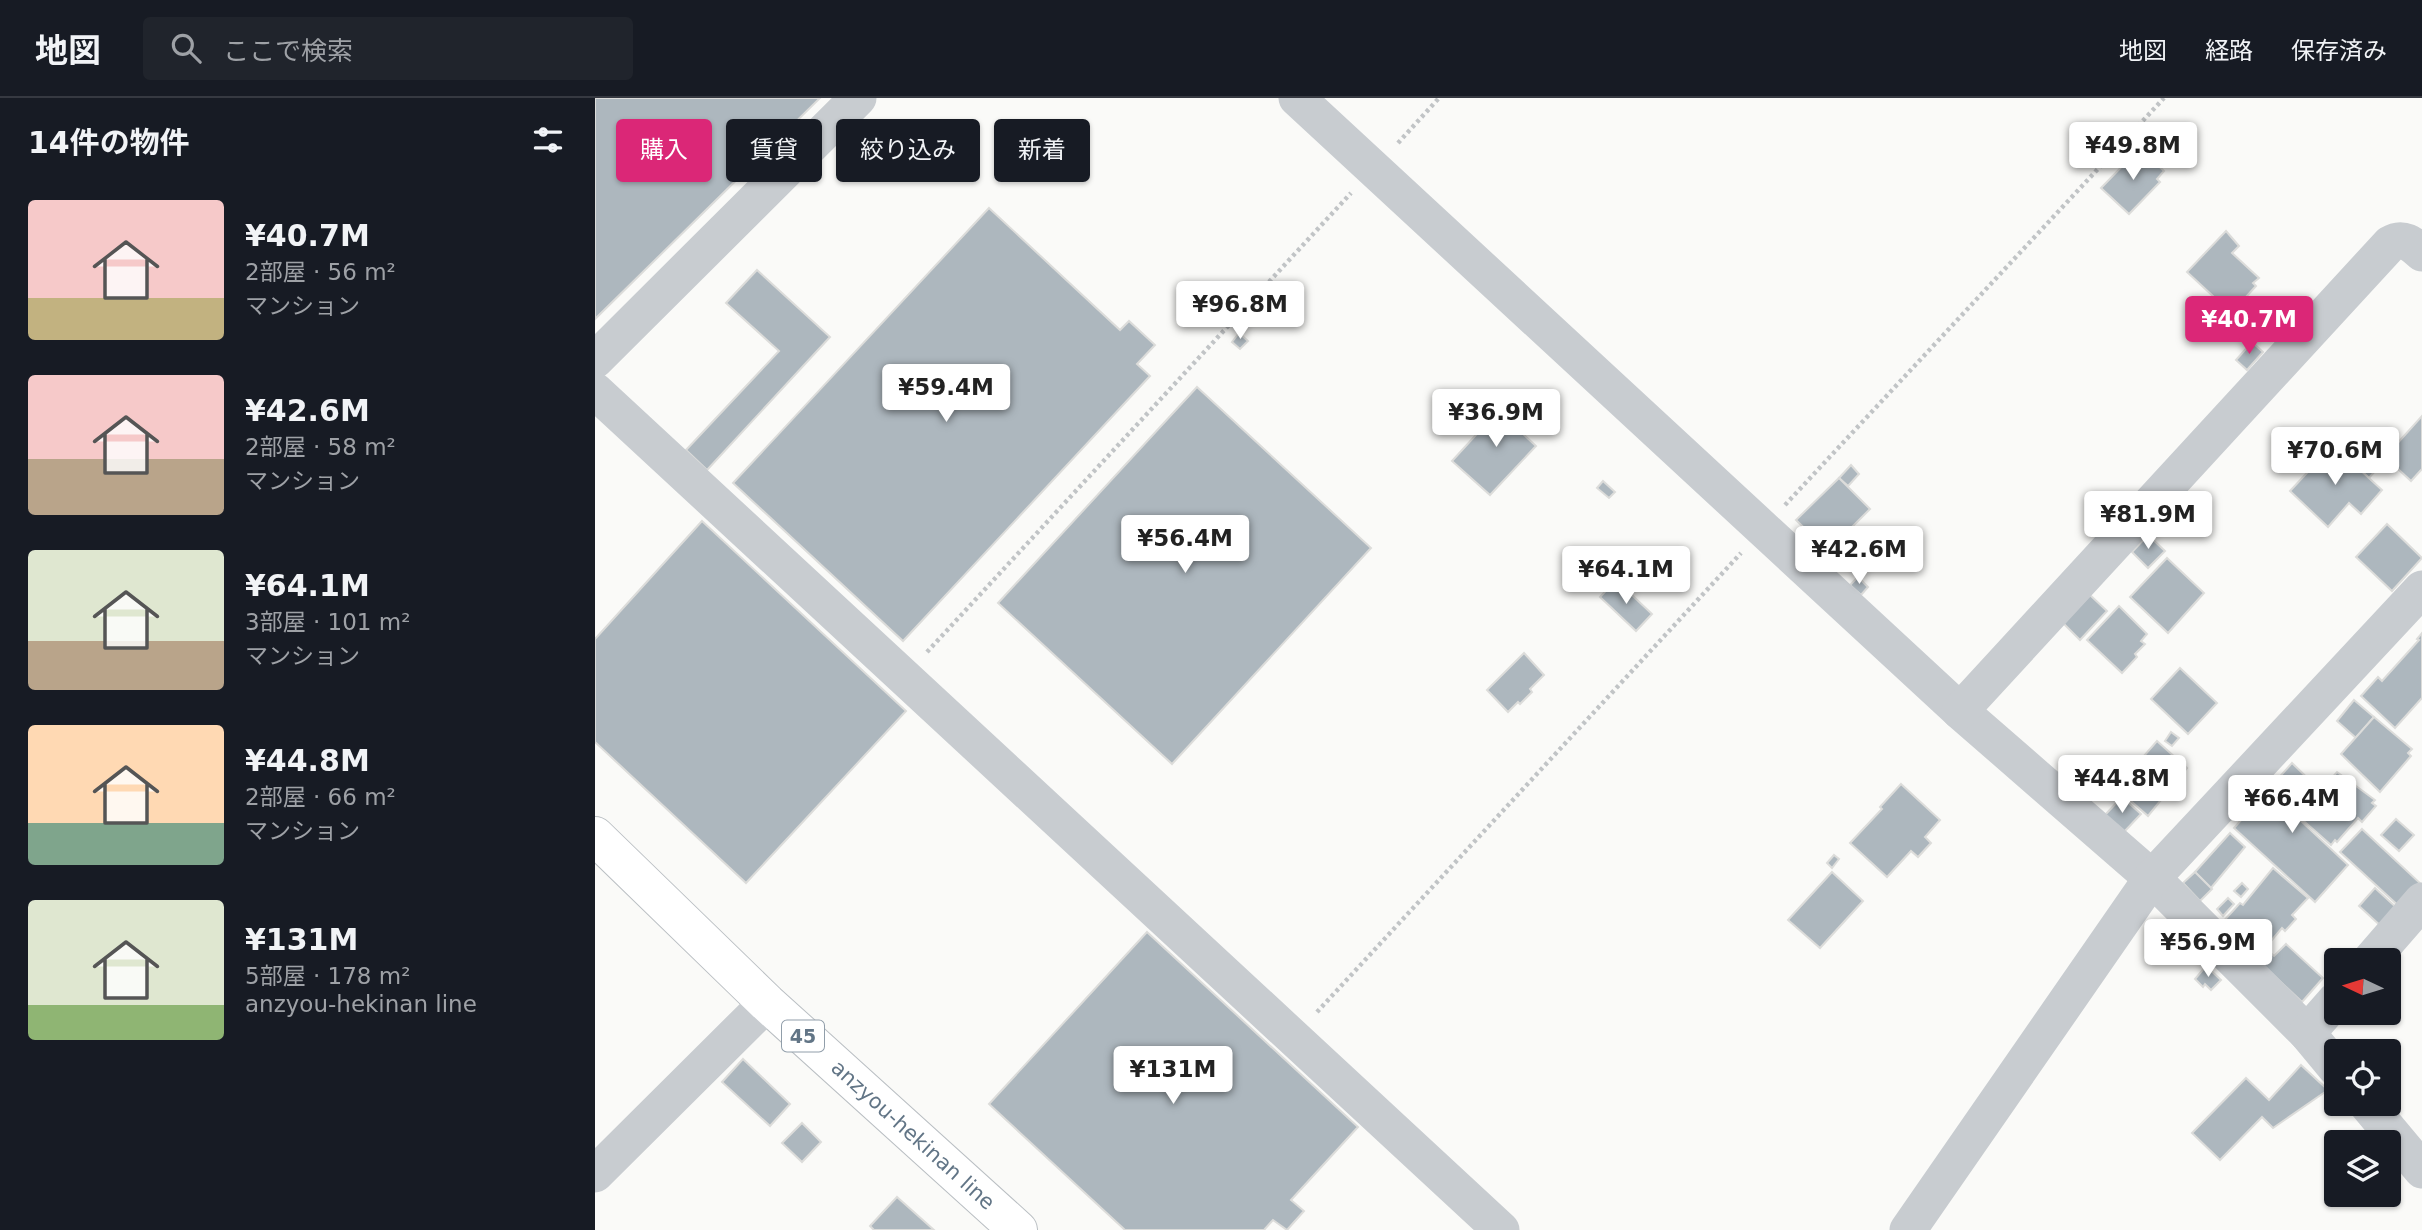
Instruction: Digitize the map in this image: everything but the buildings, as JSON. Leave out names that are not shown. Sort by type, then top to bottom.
[{"type":"main road","name":"anzyou-hekinan line","points":[[595,836],[767,1003],[1018,1230]]},
{"type":"street","points":[[595,360],[858,98]]},
{"type":"street","points":[[1297,98],[1960,711],[2151,878],[2307,1033],[2324,1054]]},
{"type":"street","points":[[1960,711],[2390,243],[2404,240],[2422,253]]},
{"type":"street","points":[[595,391],[1501,1230]]},
{"type":"street","points":[[1908,1230],[2151,878],[2422,589]]},
{"type":"street","points":[[2381,948],[2422,901]]},
{"type":"street","points":[[595,1174],[767,1003]]},
{"type":"street","points":[[2307,1033],[2324,1014]]},
{"type":"street","points":[[2377,1116],[2422,1170]]},
{"type":"path","points":[[903,678],[1439,98]]},
{"type":"path","points":[[1293,1038],[2164,98]]}]
